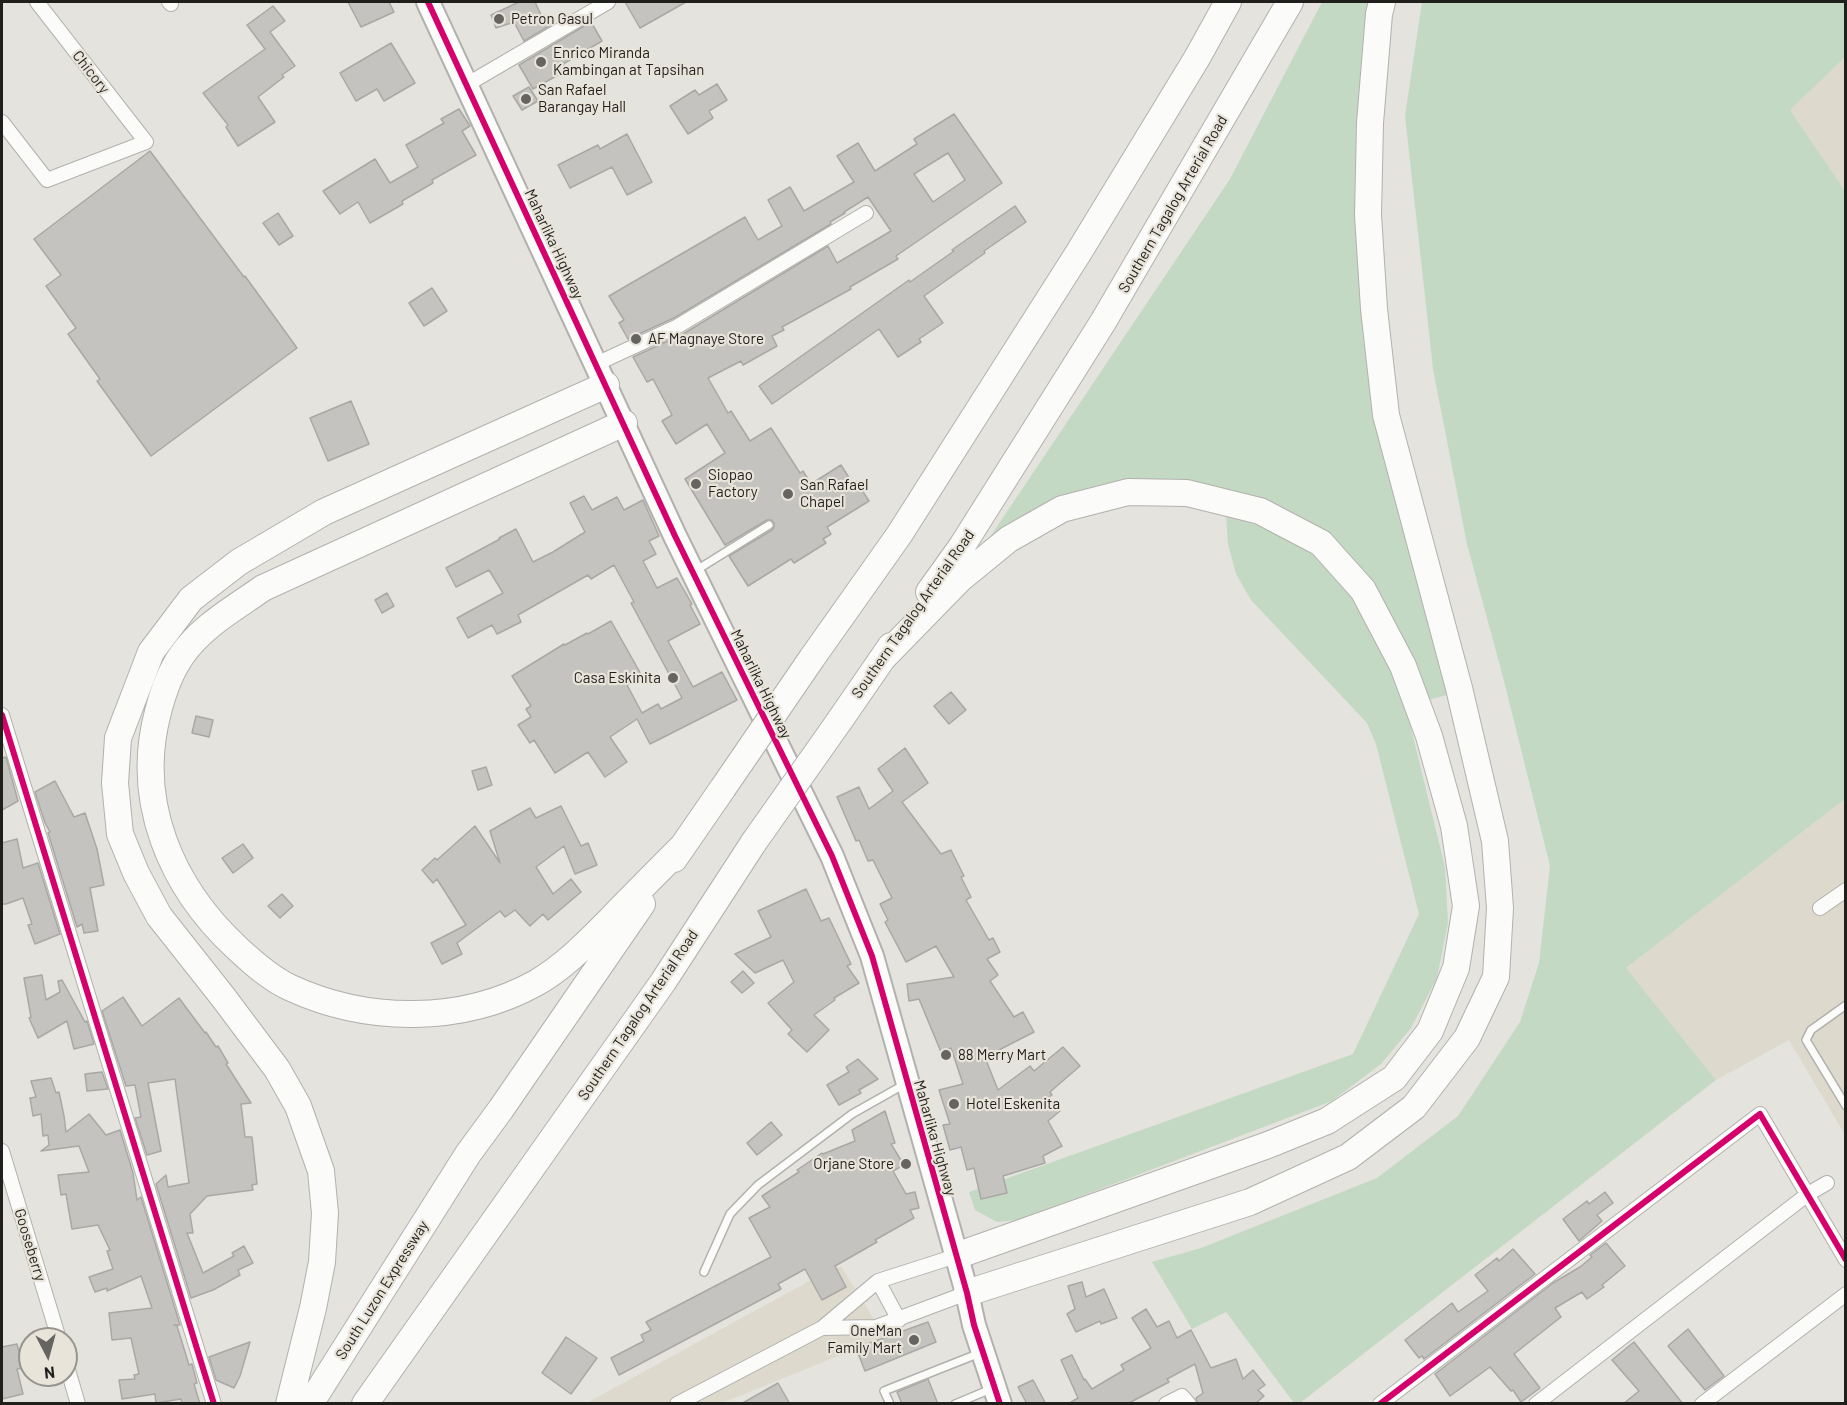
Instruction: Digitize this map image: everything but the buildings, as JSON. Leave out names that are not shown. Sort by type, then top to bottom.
[{"type":"highway","name":"Maharlika Highway","points":[[428,2],[693,572],[832,856],[872,956],[997,1396]]},
{"type":"highway","points":[[624,423],[263,588],[194,640],[170,675],[155,723],[149,762],[154,812],[168,854],[192,895],[217,930],[251,962],[289,987],[327,1001],[383,1013],[447,1012],[477,1006],[536,983],[570,960],[683,846],[899,535],[1073,262],[1197,58],[1228,2]]},
{"type":"highway","name":"Southern Tagalog Arterial Road","points":[[365,1404],[663,982],[754,842],[962,546],[1104,322],[1290,2]]},
{"type":"highway","points":[[967,1293],[1250,1202],[1348,1158],[1413,1107],[1467,1038],[1496,977],[1500,908],[1495,841],[1459,688],[1386,414],[1379,356],[1368,215],[1370,123],[1379,14],[1382,2]]},
{"type":"highway","points":[[289,1404],[311,1319],[322,1262],[326,1213],[321,1171],[298,1106],[276,1069],[159,916],[136,873],[120,834],[115,783],[117,738],[150,652],[191,599],[239,562],[324,512],[601,375]]},
{"type":"highway","points":[[881,660],[960,579],[1009,539],[1062,509],[1128,492],[1187,493],[1260,511],[1321,543],[1363,590],[1403,666],[1429,736],[1454,826],[1466,906],[1456,968],[1430,1031],[1394,1078],[1327,1121],[1278,1141],[1205,1169],[956,1256]]},
{"type":"highway","name":"South Luzon Expressway","points":[[310,1404],[453,1176],[683,846]]},
{"type":"street","name":"Chicory","points":[[2,122],[47,180],[146,142],[36,2]]},
{"type":"street","points":[[466,85],[608,2]]},
{"type":"street","points":[[601,375],[866,213]]},
{"type":"street","points":[[2,715],[214,1404]]},
{"type":"street","points":[[1820,908],[1845,890]]},
{"type":"street","points":[[1380,1404],[1760,1114],[1845,1260]]},
{"type":"street","name":"Gooseberry","points":[[2,1151],[55,1327]]},
{"type":"street","points":[[1536,1404],[1808,1194],[1827,1183]]},
{"type":"street","points":[[681,1402],[822,1328],[878,1281],[956,1256]]},
{"type":"street","points":[[878,1281],[899,1320]]},
{"type":"street","points":[[822,1328],[876,1327],[967,1293]]},
{"type":"street","points":[[1702,1404],[1845,1294]]},
{"type":"street","points":[[73,1387],[78,1404]]},
{"type":"street","points":[[1166,1404],[1182,1396],[1189,1404]]},
{"type":"lane","points":[[693,572],[769,525]]},
{"type":"lane","points":[[1845,1005],[1811,1030],[1806,1040],[1845,1106]]},
{"type":"lane","points":[[704,1272],[730,1214],[758,1185],[852,1114],[907,1083]]},
{"type":"lane","points":[[890,1404],[884,1391],[983,1352]]},
{"type":"lane","points":[[955,1404],[997,1396]]},
{"type":"shaded area","points":[[1845,57],[1845,191],[1789,110]]},
{"type":"shaded area","points":[[1845,799],[1845,1135],[1789,1040],[1716,1080],[1626,968]]},
{"type":"shaded area","points":[[841,1266],[885,1337],[722,1403],[585,1404],[811,1280]]},
{"type":"green space","points":[[1322,2],[1377,2],[1363,81],[1355,213],[1363,315],[1399,505],[1447,695],[1428,700],[1303,526],[1224,489],[1143,482],[984,546],[1230,179]]},
{"type":"green space","points":[[1422,2],[1845,2],[1845,57],[1790,110],[1845,191],[1845,799],[1626,968],[1716,1080],[1300,1403],[1294,1403],[1226,1312],[1192,1329],[1152,1262],[1201,1248],[1377,1178],[1458,1116],[1520,1022],[1539,963],[1550,866],[1467,544],[1433,369],[1405,116]]},
{"type":"green space","points":[[1226,515],[1278,532],[1324,562],[1358,594],[1396,667],[1445,867],[1448,923],[1437,978],[1411,1028],[1381,1064],[1332,1101],[1019,1220],[997,1222],[975,1210],[969,1192],[1353,1054],[1419,914],[1376,744],[1367,723],[1251,600],[1236,574],[1228,544]]},
{"type":"cycle path","points":[[428,2],[675,536],[832,856],[872,956],[974,1325],[1000,1404]]},
{"type":"cycle path","points":[[2,715],[214,1404]]},
{"type":"cycle path","points":[[1380,1404],[1760,1114],[1846,1260]]},
{"type":"place","name":"Petron Gasul","points":[[499,19]]},
{"type":"place","name":"Enrico Miranda Kambingan at Tapsihan","points":[[541,62]]},
{"type":"place","name":"San Rafael Barangay Hall","points":[[526,99]]},
{"type":"place","name":"AF Magnaye Store","points":[[636,339]]},
{"type":"place","name":"Siopao Factory","points":[[696,484]]},
{"type":"place","name":"San Rafael Chapel","points":[[788,494]]},
{"type":"place","name":"Casa Eskinita","points":[[673,678]]},
{"type":"place","name":"88 Merry Mart","points":[[946,1055]]},
{"type":"place","name":"Hotel Eskenita","points":[[954,1104]]},
{"type":"place","name":"Orjane Store","points":[[906,1164]]},
{"type":"place","name":"OneMan Family Mart","points":[[914,1340]]}]
